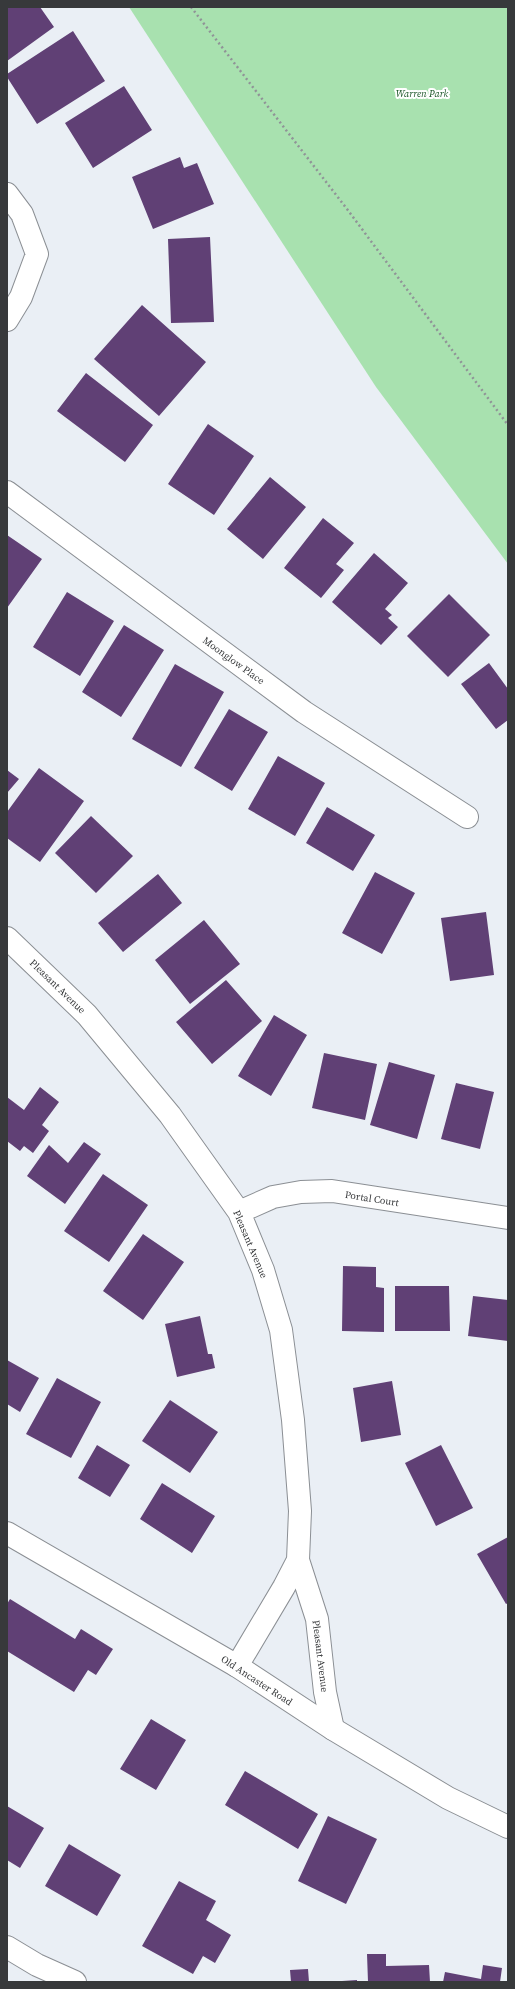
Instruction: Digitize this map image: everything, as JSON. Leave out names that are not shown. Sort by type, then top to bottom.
[{"type":"street","points":[[7,194],[22,214],[37,254],[21,297],[7,320]]},
{"type":"street","name":"Moonglow Place","points":[[7,492],[304,712],[467,817]]},
{"type":"street","name":"Pleasant Avenue","points":[[7,938],[87,1015],[170,1115],[239,1212],[263,1270],[281,1330],[292,1420],[300,1510],[298,1560],[317,1619],[325,1692],[333,1730]]},
{"type":"street","name":"Portal Court","points":[[239,1212],[273,1197],[301,1192],[332,1191],[508,1218]]},
{"type":"street","name":"Old Ancaster Road","points":[[7,1532],[237,1666],[333,1730],[448,1798],[508,1827]]},
{"type":"street","name":"Pleasant Avenue","points":[[237,1666],[284,1588],[298,1560]]},
{"type":"street","points":[[7,1947],[37,1965],[74,1982]]},
{"type":"path","points":[[191,7],[347,209],[508,425]]},
{"type":"green space","name":"Warren Park","points":[[129,7],[508,7],[508,564],[376,387]]},
{"type":"building","points":[[7,7],[40,7],[54,27],[7,61]]},
{"type":"building","points":[[73,31],[105,81],[37,124],[7,77],[7,74]]},
{"type":"building","points":[[124,86],[152,130],[93,168],[65,123]]},
{"type":"building","points":[[180,157],[184,168],[197,163],[214,204],[153,229],[132,177]]},
{"type":"building","points":[[210,237],[214,322],[171,323],[168,239]]},
{"type":"building","points":[[142,305],[206,362],[159,416],[94,359]]},
{"type":"building","points":[[86,373],[153,425],[125,462],[57,411]]},
{"type":"building","points":[[208,424],[254,456],[214,515],[168,484]]},
{"type":"building","points":[[270,477],[306,507],[263,559],[227,529]]},
{"type":"building","points":[[323,518],[354,543],[336,564],[344,570],[321,598],[284,568]]},
{"type":"building","points":[[7,535],[42,559],[7,608]]},
{"type":"building","points":[[374,553],[408,583],[385,609],[392,615],[388,618],[398,627],[381,645],[332,602]]},
{"type":"building","points":[[67,592],[114,621],[80,676],[33,647]]},
{"type":"building","points":[[449,594],[490,635],[448,677],[407,636]]},
{"type":"building","points":[[124,625],[164,650],[121,717],[82,692]]},
{"type":"building","points":[[489,663],[508,689],[508,720],[496,729],[461,684]]},
{"type":"building","points":[[175,664],[224,692],[181,767],[132,739]]},
{"type":"building","points":[[229,709],[268,732],[232,791],[194,768]]},
{"type":"building","points":[[278,756],[325,783],[295,836],[248,809]]},
{"type":"building","points":[[39,768],[84,801],[40,862],[7,838],[7,812]]},
{"type":"building","points":[[7,770],[19,779],[7,793]]},
{"type":"building","points":[[327,807],[375,835],[353,871],[306,843]]},
{"type":"building","points":[[91,816],[133,856],[96,893],[55,853]]},
{"type":"building","points":[[375,872],[415,893],[382,954],[342,933]]},
{"type":"building","points":[[158,874],[182,903],[123,952],[98,923]]},
{"type":"building","points":[[486,912],[494,975],[450,981],[441,918]]},
{"type":"building","points":[[204,920],[240,964],[190,1004],[155,960]]},
{"type":"building","points":[[226,980],[262,1021],[212,1064],[176,1022]]},
{"type":"building","points":[[274,1015],[307,1035],[271,1096],[238,1076]]},
{"type":"building","points":[[324,1053],[377,1064],[365,1120],[312,1108]]},
{"type":"building","points":[[389,1062],[435,1075],[417,1139],[370,1125]]},
{"type":"building","points":[[456,1083],[494,1092],[480,1149],[441,1139]]},
{"type":"building","points":[[40,1087],[59,1102],[42,1125],[49,1131],[33,1153],[24,1146],[20,1151],[7,1141],[7,1097],[24,1110]]},
{"type":"building","points":[[84,1142],[101,1154],[65,1204],[27,1176],[49,1145],[68,1163]]},
{"type":"building","points":[[103,1174],[148,1205],[109,1262],[64,1231]]},
{"type":"building","points":[[143,1234],[184,1262],[143,1320],[103,1291]]},
{"type":"building","points":[[343,1266],[376,1267],[376,1287],[384,1288],[384,1332],[342,1331]]},
{"type":"building","points":[[395,1286],[449,1286],[450,1331],[395,1331]]},
{"type":"building","points":[[473,1296],[508,1300],[508,1341],[468,1336]]},
{"type":"building","points":[[200,1316],[208,1354],[212,1354],[215,1368],[177,1377],[165,1324]]},
{"type":"building","points":[[7,1360],[39,1378],[20,1412],[7,1404]]},
{"type":"building","points":[[57,1378],[101,1402],[71,1458],[26,1434]]},
{"type":"building","points":[[392,1381],[401,1435],[361,1442],[353,1388]]},
{"type":"building","points":[[170,1400],[218,1432],[190,1473],[142,1441]]},
{"type":"building","points":[[97,1445],[130,1465],[110,1497],[78,1478]]},
{"type":"building","points":[[441,1445],[473,1508],[436,1526],[405,1463]]},
{"type":"building","points":[[162,1483],[215,1516],[192,1553],[140,1519]]},
{"type":"building","points":[[508,1537],[508,1603],[506,1604],[477,1554]]},
{"type":"building","points":[[10,1599],[75,1639],[81,1629],[113,1649],[96,1675],[88,1670],[74,1692],[7,1651],[7,1604]]},
{"type":"building","points":[[151,1719],[186,1740],[156,1790],[120,1769]]},
{"type":"building","points":[[245,1771],[318,1814],[298,1849],[225,1805]]},
{"type":"building","points":[[7,1806],[44,1828],[20,1868],[7,1860]]},
{"type":"building","points":[[328,1816],[377,1839],[346,1904],[298,1881]]},
{"type":"building","points":[[69,1844],[121,1875],[97,1916],[45,1886]]},
{"type":"building","points":[[179,1881],[216,1901],[206,1920],[231,1935],[215,1963],[203,1956],[193,1974],[142,1946]]},
{"type":"building","points":[[367,1954],[386,1954],[386,1966],[429,1965],[430,1982],[368,1982]]},
{"type":"building","points":[[483,1965],[502,1968],[500,1982],[443,1982],[445,1972],[481,1979]]},
{"type":"building","points":[[308,1969],[309,1982],[291,1982],[290,1970]]},
{"type":"building","points":[[357,1980],[357,1982],[342,1982],[342,1981]]}]
